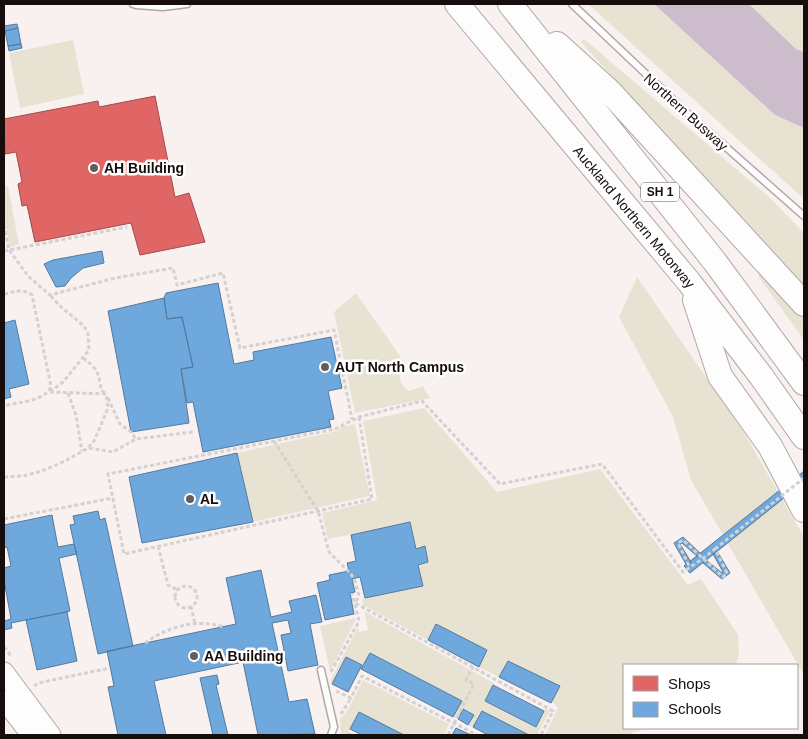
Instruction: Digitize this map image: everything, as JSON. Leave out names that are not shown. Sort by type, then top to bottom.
[{"type":"highway","name":"Auckland Northern Motorway","points":[[456,4],[689,282],[761,376],[804,437]]},
{"type":"highway","points":[[511,4],[610,93],[804,304]]},
{"type":"highway","name":"SH 1","points":[[511,4],[715,262],[804,384]]},
{"type":"highway","points":[[689,282],[720,376],[770,446],[804,510]]},
{"type":"main road","points":[[4,672],[51,735]]},
{"type":"main road","points":[[4,700],[31,735]]},
{"type":"lane","points":[[133,4],[163,7],[187,4]]},
{"type":"lane","name":"Northern Busway","points":[[572,4],[634,65],[804,216]]},
{"type":"lane","points":[[321,670],[334,727],[331,735]]},
{"type":"path","points":[[4,225],[9,250],[29,277],[84,326],[88,334],[89,350],[63,382],[44,397],[4,406]]},
{"type":"path","points":[[4,251],[127,228]]},
{"type":"path","points":[[50,294],[115,278],[174,268],[177,285],[223,273],[240,348],[334,330],[352,420]]},
{"type":"path","points":[[4,294],[21,290],[27,291],[32,295],[52,386],[50,392]]},
{"type":"path","points":[[83,358],[94,366],[99,376],[101,390],[106,394],[120,424],[131,432],[136,439]]},
{"type":"path","points":[[50,392],[106,394]]},
{"type":"path","points":[[68,393],[76,415],[82,451]]},
{"type":"path","points":[[4,477],[23,476],[42,471],[88,448],[94,441],[108,407],[106,394]]},
{"type":"path","points":[[359,417],[372,498],[124,554],[108,474],[335,429],[359,417],[422,401],[500,484],[602,464],[683,572],[804,478]]},
{"type":"path","points":[[88,448],[113,452],[136,439],[193,432]]},
{"type":"path","points":[[274,441],[318,511],[329,552],[355,580],[359,596],[355,602]]},
{"type":"path","points":[[4,519],[113,498]]},
{"type":"path","points":[[690,568],[678,543],[683,540],[722,577],[727,573],[715,549]]},
{"type":"path","points":[[158,546],[168,585],[178,590]]},
{"type":"path","points":[[184,586],[194,589],[197,598],[191,606],[184,608],[178,604],[175,597],[178,590],[184,586]]},
{"type":"path","points":[[352,593],[359,621],[324,686],[351,698],[362,676],[477,735]]},
{"type":"path","points":[[355,602],[553,711],[541,735]]},
{"type":"path","points":[[191,606],[195,624]]},
{"type":"path","points":[[145,643],[175,627],[195,624],[216,624],[224,627]]},
{"type":"path","points":[[448,735],[474,684],[466,680],[472,667]]},
{"type":"path","points":[[33,687],[38,683],[110,668]]},
{"type":"shaded area","points":[[588,4],[654,4],[775,115],[804,128],[804,199]]},
{"type":"shaded area","points":[[654,4],[749,4],[796,49],[804,52],[804,128],[775,115]]},
{"type":"shaded area","points":[[749,4],[804,4],[804,52],[796,49]]},
{"type":"shaded area","points":[[584,39],[769,197],[804,233],[804,289],[581,42]]},
{"type":"shaded area","points":[[73,40],[84,94],[20,108],[9,53]]},
{"type":"shaded area","points":[[4,186],[8,186],[19,244],[10,247],[4,217]]},
{"type":"shaded area","points":[[765,270],[804,313],[804,340],[758,276]]},
{"type":"shaded area","points":[[637,277],[743,431],[804,537],[804,675],[691,480],[673,417],[619,317]]},
{"type":"shaded area","points":[[356,293],[406,367],[406,370],[400,375],[402,384],[409,391],[423,386],[430,398],[355,413],[334,312]]},
{"type":"shaded area","points":[[424,408],[497,492],[600,469],[688,585],[701,579],[738,635],[739,653],[736,664],[623,664],[623,729],[644,729],[629,735],[545,735],[558,708],[552,701],[559,686],[508,661],[499,677],[479,667],[487,650],[436,624],[428,640],[363,605],[362,599],[423,586],[418,565],[428,562],[425,547],[416,549],[410,523],[328,539],[322,513],[377,500],[363,421]]},
{"type":"shaded area","points":[[355,424],[370,496],[253,522],[237,453],[337,431],[342,427]]},
{"type":"shaded area","points":[[364,611],[494,683],[485,701],[536,727],[545,709],[550,711],[537,735],[529,735],[482,712],[473,727],[468,725],[474,715],[464,709],[458,719],[453,717],[461,701],[370,653],[361,669],[361,665],[346,657],[332,684],[330,681],[358,627],[359,632],[368,630]]},
{"type":"shaded area","points":[[355,618],[355,621],[330,671],[320,626]]},
{"type":"shaded area","points":[[363,680],[449,724],[444,735],[404,735],[360,712],[347,735],[341,735],[340,720],[349,708]]},
{"type":"building: Shops","name":"AH Building","points":[[155,96],[175,197],[189,193],[205,242],[140,255],[131,223],[35,242],[27,205],[22,206],[18,184],[22,182],[16,152],[5,154],[4,119],[98,101],[99,107]]},
{"type":"building: Schools","points":[[17,24],[18,28],[5,31],[4,26]]},
{"type":"building: Schools","points":[[18,28],[21,44],[8,46],[5,31]]},
{"type":"building: Schools","points":[[21,44],[22,48],[9,51],[8,46]]},
{"type":"building: Schools","points":[[102,251],[104,263],[83,268],[65,286],[56,287],[44,264],[53,260]]},
{"type":"building: Schools","points":[[218,283],[234,364],[254,360],[253,352],[331,337],[342,388],[328,391],[334,419],[329,420],[331,427],[203,452],[193,402],[187,403],[181,369],[193,367],[182,317],[167,319],[164,298],[166,293]]},
{"type":"building: Schools","points":[[164,298],[167,319],[182,317],[193,367],[181,369],[189,423],[131,432],[108,311]]},
{"type":"building: Schools","points":[[15,320],[29,384],[9,389],[11,397],[4,399],[4,323]]},
{"type":"building: Schools","name":"AL","points":[[237,453],[253,522],[142,543],[129,477]]},
{"type":"building: Schools","points":[[804,471],[804,482],[690,573],[684,566]]},
{"type":"building: Schools","points":[[98,511],[100,520],[105,518],[133,646],[98,654],[70,525],[75,524],[73,516]]},
{"type":"building: Schools","points":[[52,515],[58,547],[74,544],[77,554],[59,558],[70,611],[11,623],[12,628],[4,630],[4,621],[11,619],[4,580],[4,568],[11,566],[7,547],[4,548],[4,525]]},
{"type":"building: Schools","points":[[410,522],[416,549],[425,546],[428,562],[418,565],[423,586],[365,598],[360,577],[352,579],[355,592],[350,593],[354,614],[325,620],[317,583],[330,580],[329,575],[349,571],[347,563],[356,561],[351,535]]},
{"type":"building: Schools","points":[[683,537],[701,554],[698,557],[682,543],[680,544],[691,562],[687,566],[674,543]]},
{"type":"building: Schools","points":[[717,551],[730,573],[722,579],[703,563],[706,560],[722,573],[713,554]]},
{"type":"building: Schools","name":"AA Building","points":[[261,570],[271,617],[292,612],[289,601],[316,595],[322,622],[310,624],[318,665],[288,671],[281,635],[291,633],[288,620],[272,623],[289,702],[307,699],[315,734],[258,735],[243,662],[154,681],[166,735],[118,735],[108,687],[114,686],[107,651],[236,624],[226,578]]},
{"type":"building: Schools","points":[[67,612],[77,661],[37,670],[26,620]]},
{"type":"building: Schools","points":[[436,624],[487,650],[479,667],[428,640]]},
{"type":"building: Schools","points":[[370,653],[462,701],[453,717],[361,669]]},
{"type":"building: Schools","points":[[346,657],[362,665],[348,692],[332,684]]},
{"type":"building: Schools","points":[[508,661],[560,686],[551,703],[499,677]]},
{"type":"building: Schools","points":[[217,675],[219,684],[216,685],[228,735],[213,735],[200,678]]},
{"type":"building: Schools","points":[[493,685],[544,711],[536,727],[485,701]]},
{"type":"building: Schools","points":[[463,709],[474,715],[468,725],[458,719]]},
{"type":"building: Schools","points":[[482,711],[529,735],[488,735],[473,727]]},
{"type":"building: Schools","points":[[359,712],[404,735],[362,735],[350,729]]},
{"type":"building: Schools","points":[[456,728],[471,735],[452,735]]},
{"type":"place","name":"AH Building","points":[[94,168]]},
{"type":"place","name":"AUT North Campus","points":[[325,367]]},
{"type":"place","name":"AL","points":[[190,499]]},
{"type":"place","name":"AA Building","points":[[194,656]]}]
